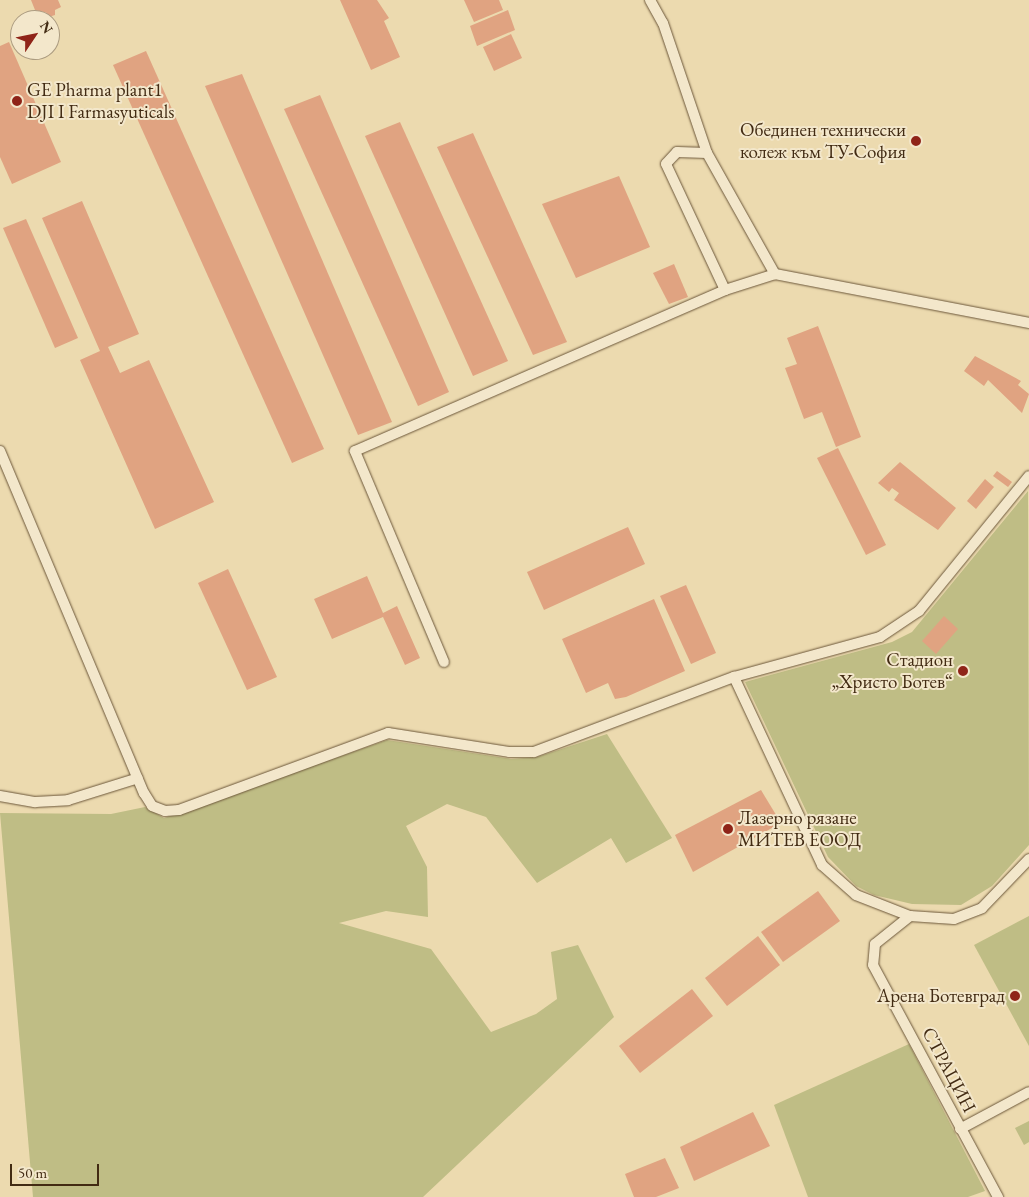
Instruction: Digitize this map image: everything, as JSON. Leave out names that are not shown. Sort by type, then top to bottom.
[{"type":"street","points":[[650,0],[663,23],[707,153],[775,274]]},
{"type":"street","points":[[707,153],[677,152],[666,164],[725,290]]},
{"type":"street","points":[[444,662],[355,451],[725,290],[775,274],[1029,322]]},
{"type":"street","points":[[0,451],[138,778],[152,806],[165,811],[179,810],[388,733],[509,752],[534,752],[734,677],[880,637],[902,625],[919,611],[1029,476]]},
{"type":"street","points":[[734,677],[822,865],[856,895],[910,916],[966,916],[999,894],[1029,859]]},
{"type":"street","points":[[0,796],[35,802],[68,800],[138,778]]},
{"type":"street","name":"СТРАЦИН","points":[[910,916],[875,944],[873,966],[998,1197]]},
{"type":"street","points":[[960,1129],[1029,1092]]},
{"type":"shaded area","points":[[1028,491],[1029,845],[992,886],[961,905],[912,904],[874,895],[856,886],[828,857],[745,682],[892,642],[912,632]]},
{"type":"shaded area","points":[[607,734],[672,838],[626,863],[611,838],[537,883],[486,817],[447,804],[406,826],[427,867],[428,917],[386,911],[339,923],[431,949],[491,1032],[536,1014],[557,999],[551,952],[578,945],[614,1017],[423,1197],[33,1197],[0,813],[111,814],[145,807],[164,818],[387,740],[511,759],[537,757]]},
{"type":"shaded area","name":"Арена Ботевград","points":[[1029,916],[1029,1046],[974,945]]},
{"type":"shaded area","points":[[909,1044],[985,1191],[968,1197],[808,1197],[774,1105]]},
{"type":"shaded area","points":[[1029,1121],[1029,1142],[1024,1145],[1015,1128]]},
{"type":"building","points":[[31,0],[58,0],[61,7],[55,10],[35,10]]},
{"type":"building","points":[[340,0],[377,0],[389,18],[384,21],[400,57],[371,70]]},
{"type":"building","points":[[464,0],[499,0],[503,10],[474,22]]},
{"type":"building","points":[[508,10],[515,30],[477,46],[470,26]]},
{"type":"building","points":[[511,34],[522,58],[494,71],[483,47]]},
{"type":"building","name":"GE Pharma plant1 DJI I Farmasyuticals","points":[[9,42],[10,60],[17,60],[61,162],[12,184],[0,157],[0,46]]},
{"type":"building","points":[[146,51],[324,449],[292,463],[113,65]]},
{"type":"building","points":[[242,74],[392,422],[358,435],[205,86]]},
{"type":"building","points":[[320,95],[449,392],[418,406],[284,109]]},
{"type":"building","points":[[400,122],[508,361],[473,376],[365,136]]},
{"type":"building","points":[[473,133],[567,342],[533,355],[437,147]]},
{"type":"building","points":[[619,176],[650,247],[576,278],[542,204]]},
{"type":"building","points":[[82,201],[139,334],[108,347],[120,373],[149,360],[214,502],[155,529],[80,360],[100,351],[42,218]]},
{"type":"building","points":[[26,219],[78,338],[55,348],[3,228]]},
{"type":"building","points":[[674,264],[688,297],[669,304],[653,273]]},
{"type":"building","points":[[818,326],[861,437],[836,447],[822,412],[804,419],[785,368],[797,364],[787,338]]},
{"type":"building","points":[[975,356],[1021,381],[1018,385],[1029,394],[1022,413],[988,380],[984,386],[964,371]]},
{"type":"building","points":[[838,448],[886,545],[866,555],[817,458]]},
{"type":"building","points":[[900,462],[956,508],[938,530],[894,500],[899,493],[892,488],[889,492],[878,483]]},
{"type":"building","points":[[997,471],[1012,482],[1008,487],[993,476]]},
{"type":"building","points":[[985,479],[994,487],[976,509],[967,501]]},
{"type":"building","points":[[628,527],[645,564],[544,610],[527,572]]},
{"type":"building","points":[[228,569],[277,677],[247,690],[198,583]]},
{"type":"building","points":[[367,576],[383,613],[397,606],[420,658],[405,665],[383,617],[332,639],[314,599]]},
{"type":"building","points":[[686,585],[716,653],[691,664],[660,596]]},
{"type":"building","points":[[654,599],[685,671],[626,697],[615,699],[608,683],[586,693],[562,639]]},
{"type":"building","points":[[944,616],[958,629],[936,654],[922,641]]},
{"type":"building","name":"Лазерно рязане МИТЕВ ЕООД","points":[[761,790],[781,823],[693,872],[675,835]]},
{"type":"building","points":[[818,891],[840,921],[783,962],[761,932]]},
{"type":"building","points":[[758,936],[780,965],[727,1006],[705,978]]},
{"type":"building","points":[[692,989],[713,1016],[640,1073],[619,1046]]},
{"type":"building","points":[[753,1112],[770,1146],[694,1181],[680,1147]]},
{"type":"building","points":[[665,1158],[679,1188],[656,1197],[634,1197],[625,1174]]},
{"type":"place","name":"GE Pharma plant1 DJI I Farmasyuticals","points":[[17,101]]},
{"type":"place","name":"Обединен технически колеж към ТУ-София","points":[[916,141]]},
{"type":"place","name":"Стадион „Христо Ботев“","points":[[963,671]]},
{"type":"place","name":"Лазерно рязане МИТЕВ ЕООД","points":[[728,829]]},
{"type":"place","name":"Арена Ботевград","points":[[1015,996]]}]
